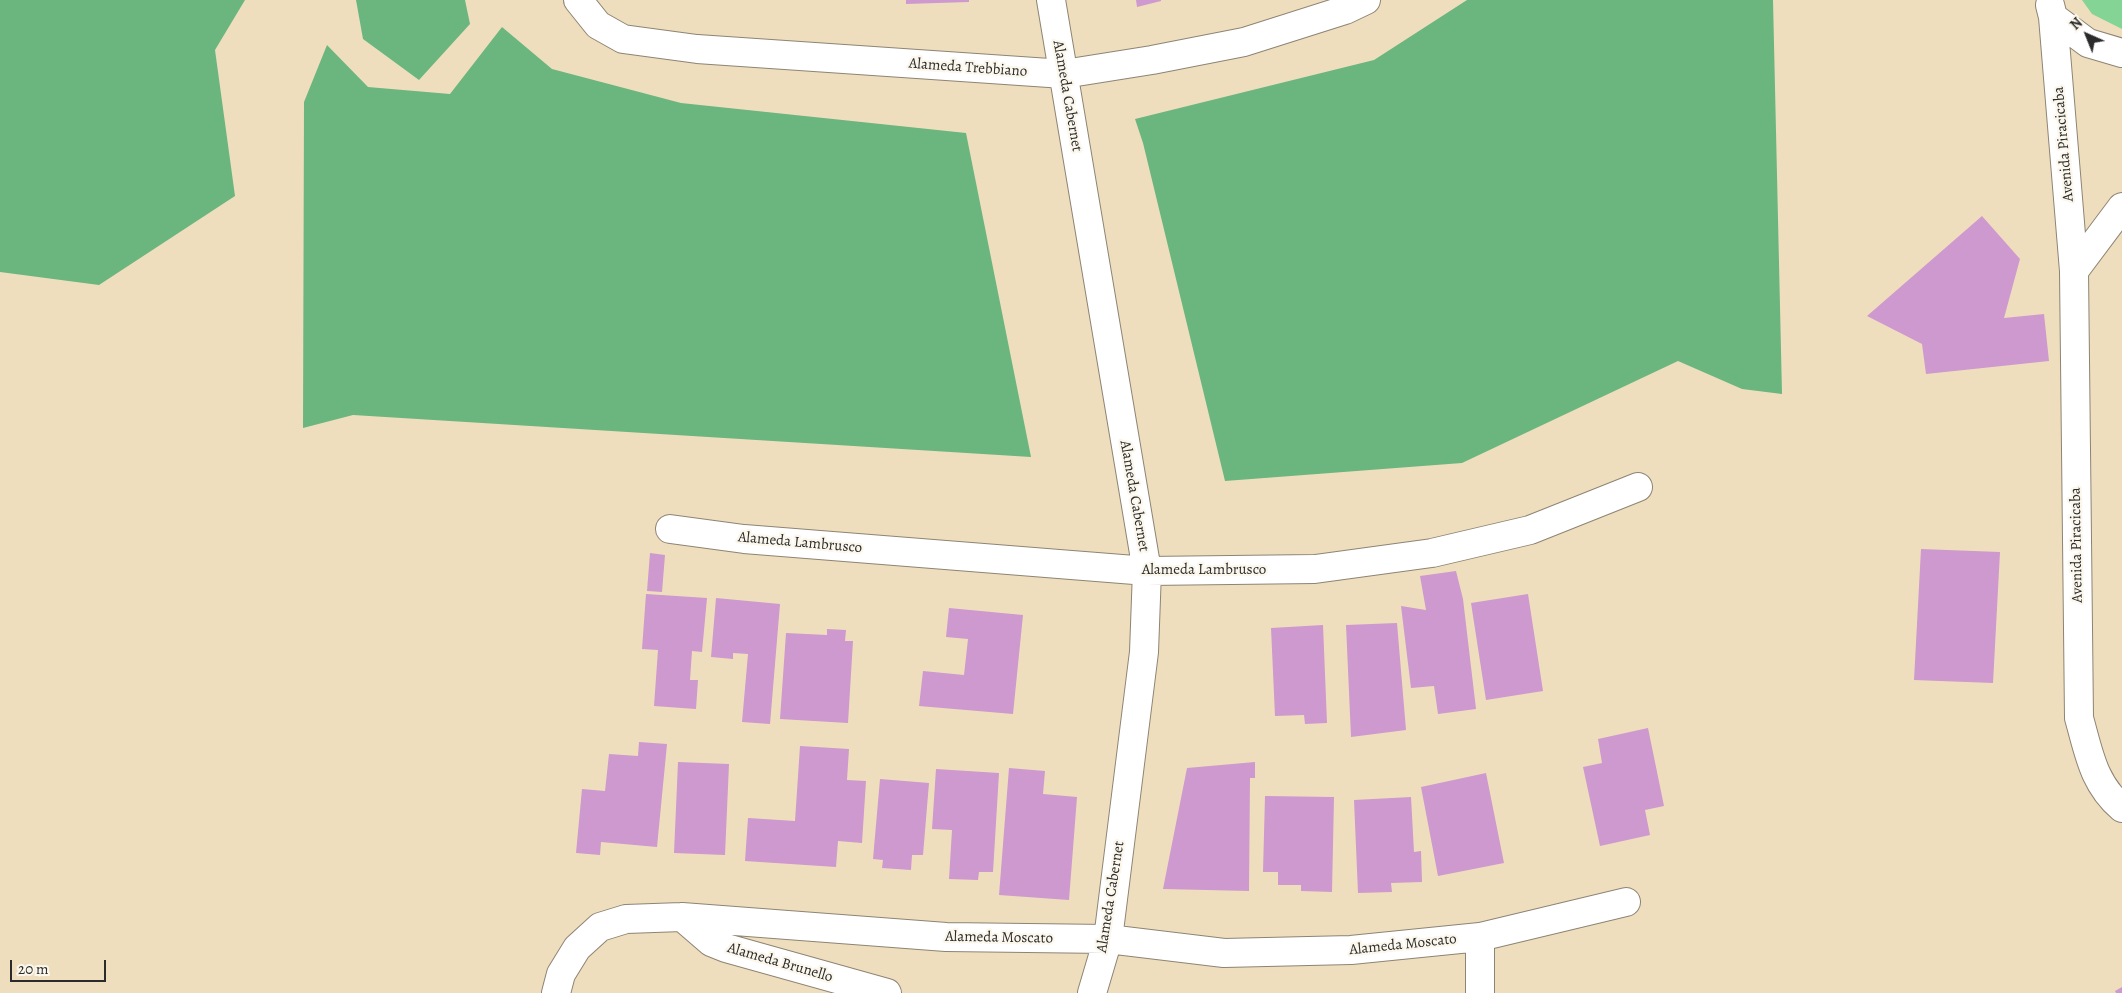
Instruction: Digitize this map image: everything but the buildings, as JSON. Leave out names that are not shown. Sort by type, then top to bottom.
[{"type":"street","name":"Alameda Trebbiano","points":[[578,0],[598,25],[623,39],[696,50],[1064,74],[1152,60],[1244,42],[1345,10],[1366,0]]},
{"type":"street","name":"Alameda Cabernet","points":[[1051,0],[1147,571],[1144,652],[1108,939],[1092,993]]},
{"type":"street","points":[[2051,8],[2088,43],[2122,53]]},
{"type":"street","name":"Avenida Piracicaba","points":[[2051,8],[2074,270],[2079,718],[2094,772],[2110,797],[2122,808]]},
{"type":"street","points":[[2074,270],[2122,207]]},
{"type":"street","name":"Alameda Lambrusco","points":[[670,529],[744,539],[1147,571],[1315,569],[1432,553],[1530,530],[1638,487]]},
{"type":"street","name":"Alameda Moscato","points":[[556,993],[562,974],[577,948],[600,927],[626,919],[682,917],[946,937],[1108,939],[1224,954],[1351,950],[1480,937],[1626,902]]},
{"type":"street","name":"Alameda Brunello","points":[[682,917],[711,942],[726,948],[887,993]]},
{"type":"street","name":"Alameda Moscato","points":[[1480,937],[1480,993]]},
{"type":"green space","points":[[0,0],[245,0],[215,50],[235,196],[99,285],[0,272]]},
{"type":"green space","points":[[356,0],[465,0],[470,24],[419,80],[363,39]]},
{"type":"green space","points":[[1467,0],[1773,0],[1782,394],[1742,389],[1678,361],[1462,463],[1225,481],[1143,143],[1135,119],[1374,60]]},
{"type":"green space","points":[[2082,0],[2122,0],[2122,29],[2092,14]]},
{"type":"green space","points":[[502,27],[552,69],[681,103],[966,133],[1031,457],[353,415],[303,428],[304,102],[327,45],[368,87],[450,94]]}]
